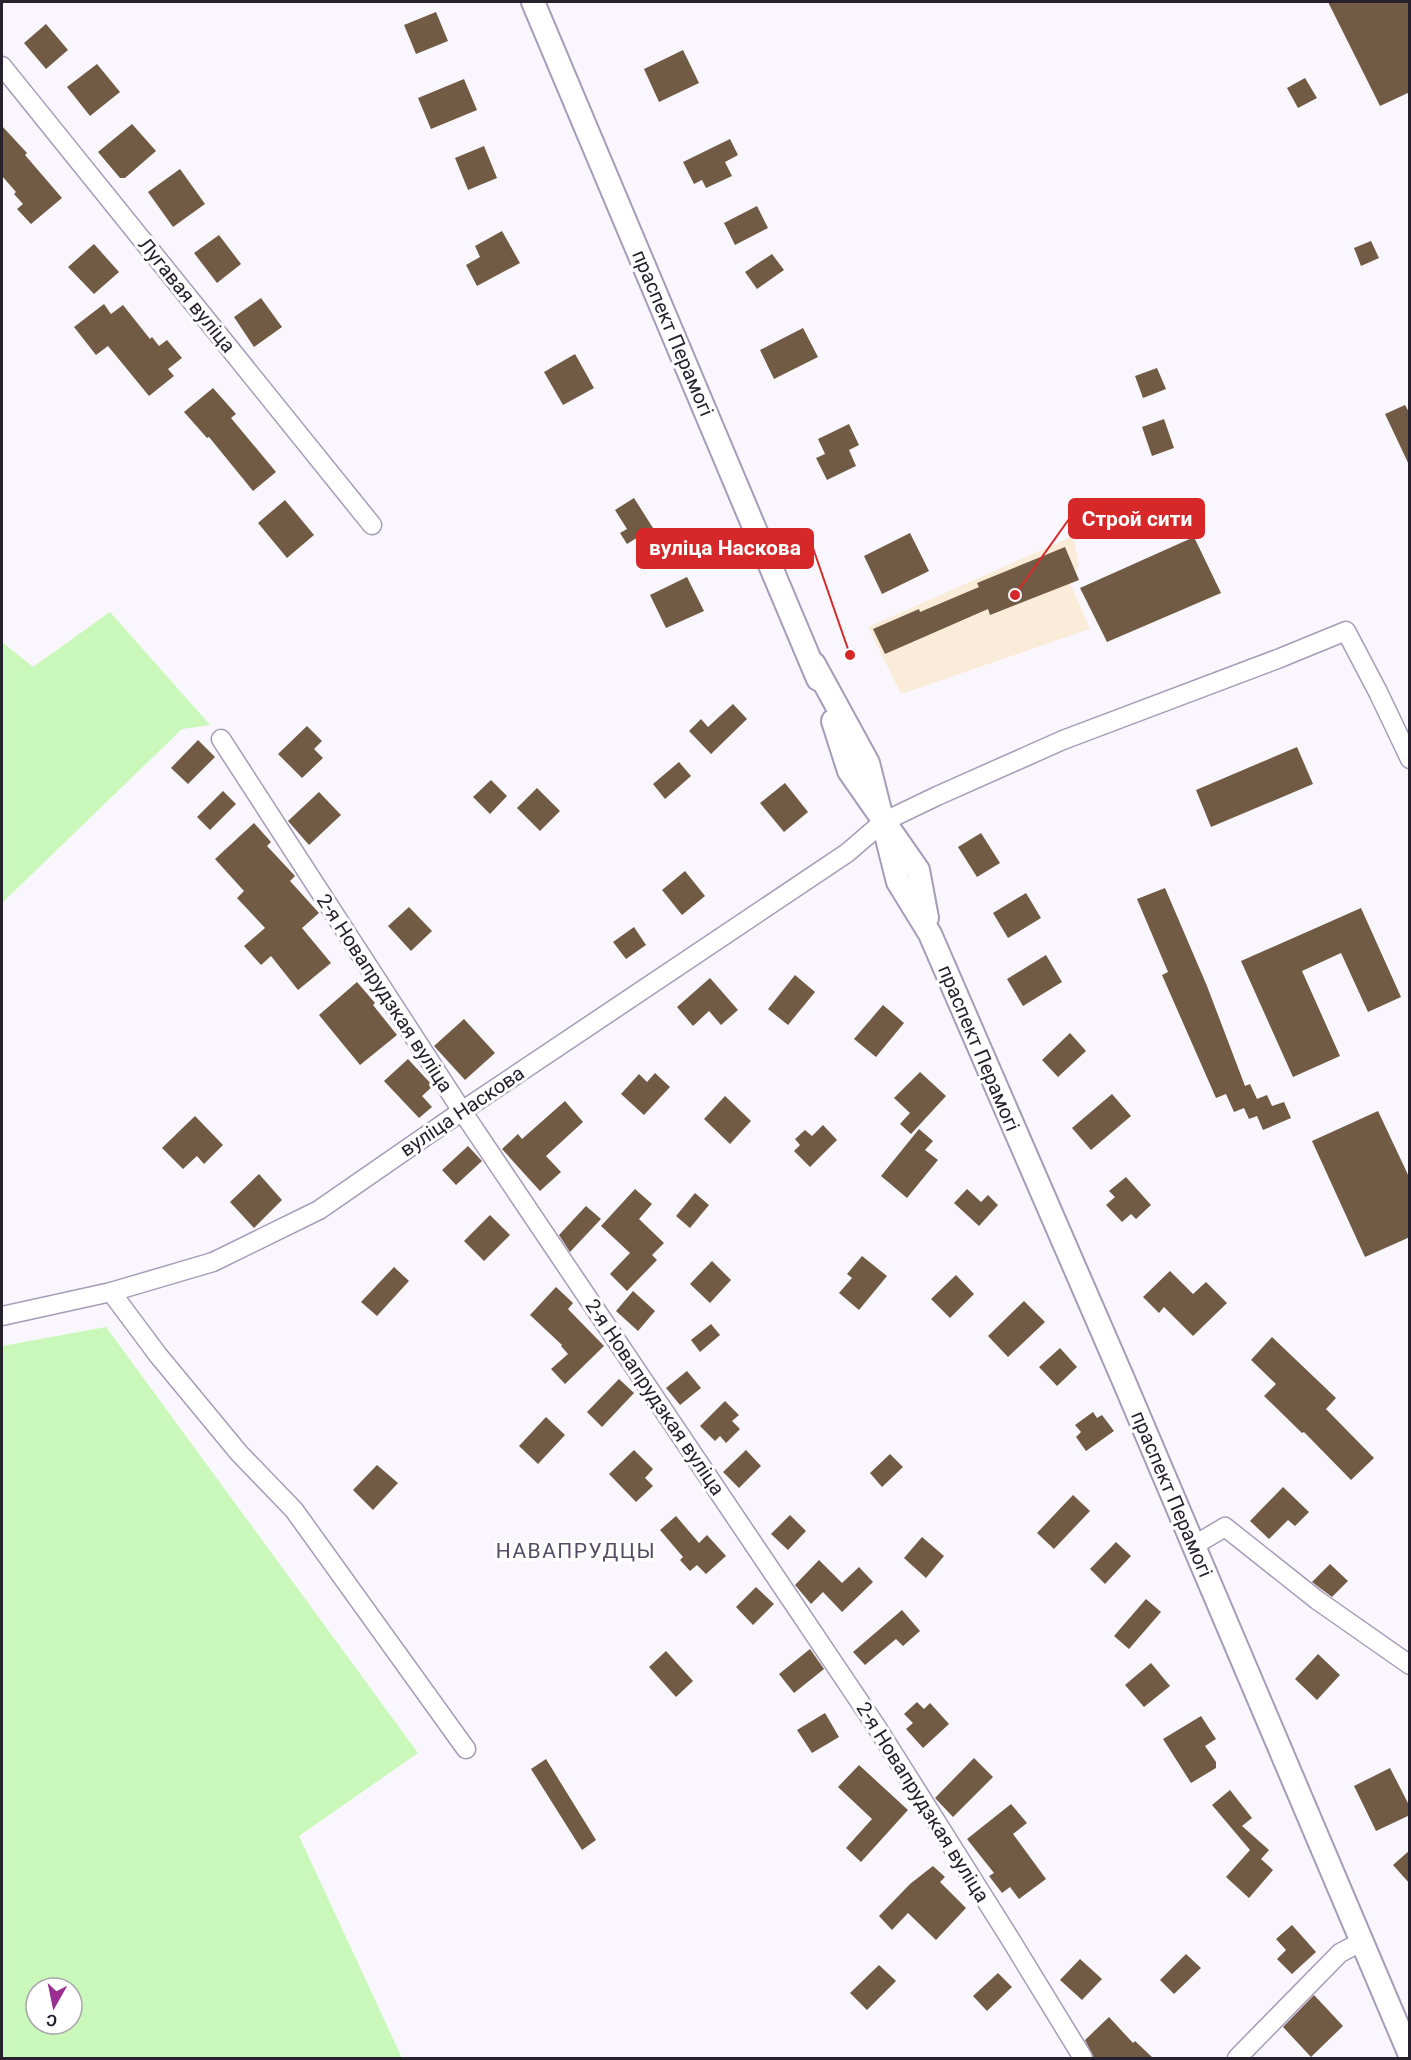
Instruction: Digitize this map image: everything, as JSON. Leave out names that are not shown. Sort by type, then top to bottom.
[{"type":"main road","name":"праспект Перамогі","points":[[532,2],[814,664],[849,771],[883,822],[898,882],[930,934],[1410,2055]]},
{"type":"street","name":"Лугавая вуліца","points":[[2,66],[372,525]]},
{"type":"street","name":"вуліца Наскова","points":[[2,1316],[111,1292],[213,1262],[319,1210],[462,1111],[847,853],[883,822],[1063,740],[1280,658],[1346,630],[1410,759]]},
{"type":"street","name":"2-я Новапрудзкая вуліца","points":[[221,739],[462,1111],[876,1726],[1010,1937],[1083,2058]]},
{"type":"street","points":[[111,1292],[239,1453],[294,1510],[466,1749]]},
{"type":"street","points":[[1193,1546],[1225,1527],[1317,1600],[1410,1665]]},
{"type":"street","points":[[1237,2058],[1340,1953],[1361,1942]]},
{"type":"shaded area","points":[[1073,536],[1079,566],[1069,581],[1090,629],[901,694],[868,627]]},
{"type":"green space","points":[[110,612],[210,725],[182,729],[2,903],[2,642],[33,667]]},
{"type":"green space","points":[[106,1327],[418,1753],[299,1836],[402,2058],[2,2058],[2,1346]]},
{"type":"building","points":[[1328,2],[1410,2],[1410,92],[1380,106]]},
{"type":"building","points":[[436,12],[448,41],[416,54],[404,25]]},
{"type":"building","points":[[46,24],[68,50],[46,69],[24,43]]},
{"type":"building","points":[[683,50],[699,83],[659,102],[644,69]]},
{"type":"building","points":[[97,64],[120,92],[90,116],[67,87]]},
{"type":"building","points":[[1305,78],[1317,98],[1298,108],[1287,88]]},
{"type":"building","points":[[464,79],[477,110],[431,129],[418,98]]},
{"type":"building","points":[[132,124],[156,151],[125,178],[120,178],[98,152]]},
{"type":"building","points":[[2,126],[27,153],[25,155],[62,198],[31,224],[17,209],[23,204],[2,176]]},
{"type":"building","points":[[730,139],[738,155],[725,162],[732,176],[706,188],[702,180],[694,184],[683,162]]},
{"type":"building","points":[[484,146],[497,178],[468,190],[455,158]]},
{"type":"building","points":[[180,169],[205,204],[173,227],[148,192]]},
{"type":"building","points":[[757,206],[768,228],[735,245],[724,223]]},
{"type":"building","points":[[502,231],[520,263],[477,286],[466,265],[480,257],[475,246]]},
{"type":"building","points":[[219,235],[241,264],[217,283],[194,253]]},
{"type":"building","points":[[1371,241],[1379,258],[1361,266],[1354,248]]},
{"type":"building","points":[[94,244],[119,272],[94,294],[68,267]]},
{"type":"building","points":[[772,254],[784,270],[757,289],[745,272]]},
{"type":"building","points":[[261,298],[282,327],[254,347],[234,317]]},
{"type":"building","points":[[104,304],[111,314],[123,305],[150,339],[152,337],[159,346],[167,340],[182,358],[168,369],[174,376],[149,396],[108,346],[96,355],[74,327]]},
{"type":"building","points":[[803,328],[818,357],[774,379],[760,350]]},
{"type":"building","points":[[575,354],[594,388],[563,405],[544,372]]},
{"type":"building","points":[[1157,368],[1166,389],[1143,398],[1135,376]]},
{"type":"building","points":[[213,388],[236,414],[231,418],[276,472],[253,491],[209,437],[207,438],[184,412]]},
{"type":"building","points":[[1405,405],[1410,414],[1410,467],[1385,414]]},
{"type":"building","points":[[1164,419],[1174,448],[1152,456],[1142,427]]},
{"type":"building","points":[[849,424],[859,445],[849,450],[856,466],[827,480],[816,458],[825,454],[818,439]]},
{"type":"building","points":[[634,498],[653,528],[627,544],[620,533],[627,529],[615,510]]},
{"type":"building","points":[[285,500],[314,535],[287,558],[258,523]]},
{"type":"building","points":[[910,533],[929,571],[882,594],[864,556]]},
{"type":"building","points":[[1194,537],[1221,593],[1107,642],[1080,588]]},
{"type":"building","points":[[1065,547],[1079,580],[990,615],[988,609],[885,654],[873,629],[979,587],[977,583]]},
{"type":"building","points":[[687,577],[704,611],[666,628],[650,595]]},
{"type":"building","points":[[733,704],[747,719],[711,754],[689,731],[701,719],[708,727]]},
{"type":"building","points":[[307,726],[322,741],[314,749],[323,758],[302,778],[278,754]]},
{"type":"building","points":[[198,740],[215,757],[188,784],[171,768]]},
{"type":"building","points":[[1297,747],[1313,784],[1211,827],[1196,790]]},
{"type":"building","points":[[679,762],[691,776],[665,799],[653,784]]},
{"type":"building","points":[[491,780],[507,796],[490,814],[473,797]]},
{"type":"building","points":[[785,783],[808,812],[784,832],[760,803]]},
{"type":"building","points":[[537,788],[560,811],[540,831],[517,808]]},
{"type":"building","points":[[223,791],[236,804],[210,830],[197,817]]},
{"type":"building","points":[[319,792],[341,815],[309,845],[288,821]]},
{"type":"building","points":[[254,823],[271,842],[267,846],[295,876],[290,881],[319,913],[302,928],[331,963],[298,990],[271,956],[261,965],[244,946],[265,928],[237,898],[244,891],[215,859]]},
{"type":"building","points":[[981,833],[1000,863],[977,877],[958,847]]},
{"type":"building","points":[[685,871],[705,896],[682,915],[662,890]]},
{"type":"building","points":[[1165,888],[1207,986],[1245,1086],[1250,1084],[1257,1099],[1267,1095],[1272,1106],[1284,1102],[1291,1118],[1263,1130],[1257,1116],[1249,1119],[1244,1108],[1234,1112],[1226,1094],[1216,1098],[1162,975],[1168,972],[1137,899]]},
{"type":"building","points":[[1026,893],[1041,918],[1008,938],[993,913]]},
{"type":"building","points":[[409,907],[432,931],[411,951],[388,926]]},
{"type":"building","points":[[1361,908],[1401,997],[1368,1012],[1341,953],[1302,971],[1340,1056],[1293,1077],[1241,961]]},
{"type":"building","points":[[634,927],[646,945],[626,959],[613,942]]},
{"type":"building","points":[[1046,955],[1062,982],[1023,1006],[1007,979]]},
{"type":"building","points":[[795,975],[815,992],[788,1025],[768,1009]]},
{"type":"building","points":[[710,978],[738,1010],[721,1025],[709,1011],[693,1026],[677,1007]]},
{"type":"building","points":[[357,982],[397,1035],[360,1065],[319,1015]]},
{"type":"building","points":[[883,1005],[904,1023],[876,1057],[854,1039]]},
{"type":"building","points":[[464,1019],[495,1053],[465,1080],[434,1046]]},
{"type":"building","points":[[1070,1033],[1086,1051],[1058,1077],[1042,1060]]},
{"type":"building","points":[[408,1059],[433,1086],[422,1096],[432,1107],[419,1118],[384,1081]]},
{"type":"building","points":[[920,1072],[946,1096],[911,1134],[900,1124],[910,1113],[894,1098]]},
{"type":"building","points":[[655,1073],[670,1087],[644,1115],[621,1094],[639,1074],[647,1082]]},
{"type":"building","points":[[1112,1094],[1131,1116],[1091,1150],[1072,1128]]},
{"type":"building","points":[[725,1096],[751,1121],[730,1144],[704,1119]]},
{"type":"building","points":[[565,1101],[583,1122],[546,1156],[561,1172],[540,1191],[502,1149],[518,1134],[522,1139]]},
{"type":"building","points":[[1378,1111],[1410,1179],[1410,1237],[1365,1257],[1312,1141]]},
{"type":"building","points":[[195,1116],[223,1145],[204,1164],[197,1156],[183,1169],[162,1148]]},
{"type":"building","points":[[823,1125],[837,1140],[810,1167],[794,1151],[800,1145],[795,1139],[805,1130],[812,1136]]},
{"type":"building","points":[[919,1129],[933,1141],[925,1150],[938,1160],[907,1198],[881,1176]]},
{"type":"building","points":[[468,1146],[482,1161],[456,1185],[442,1170]]},
{"type":"building","points":[[259,1174],[282,1200],[254,1228],[230,1202]]},
{"type":"building","points":[[1126,1177],[1151,1205],[1136,1219],[1131,1214],[1122,1222],[1106,1205],[1115,1197],[1109,1191]]},
{"type":"building","points":[[635,1189],[652,1204],[639,1219],[664,1243],[652,1255],[657,1260],[627,1291],[610,1274],[630,1253],[601,1226]]},
{"type":"building","points":[[967,1189],[981,1202],[988,1195],[998,1205],[979,1226],[954,1203]]},
{"type":"building","points":[[695,1193],[709,1205],[690,1228],[676,1216]]},
{"type":"building","points":[[586,1206],[601,1219],[570,1252],[559,1235]]},
{"type":"building","points":[[490,1215],[510,1235],[484,1261],[464,1241]]},
{"type":"building","points":[[862,1256],[887,1276],[859,1310],[839,1293],[852,1278],[847,1274]]},
{"type":"building","points":[[712,1261],[731,1280],[710,1303],[690,1284]]},
{"type":"building","points":[[394,1267],[409,1281],[377,1316],[361,1302]]},
{"type":"building","points":[[1170,1271],[1193,1294],[1206,1282],[1227,1303],[1193,1336],[1164,1307],[1159,1313],[1143,1297]]},
{"type":"building","points":[[956,1275],[974,1294],[950,1318],[931,1299]]},
{"type":"building","points":[[556,1287],[573,1303],[568,1309],[604,1346],[565,1384],[551,1369],[568,1354],[562,1345],[530,1315]]},
{"type":"building","points":[[633,1291],[655,1311],[638,1331],[616,1311]]},
{"type":"building","points":[[1024,1301],[1045,1322],[1008,1357],[988,1336]]},
{"type":"building","points":[[711,1324],[720,1335],[700,1352],[691,1340]]},
{"type":"building","points":[[1272,1337],[1336,1398],[1326,1409],[1374,1458],[1351,1480],[1304,1432],[1302,1433],[1264,1396],[1276,1384],[1251,1360]]},
{"type":"building","points":[[1060,1348],[1077,1367],[1057,1386],[1039,1367]]},
{"type":"building","points":[[687,1371],[701,1388],[680,1405],[666,1388]]},
{"type":"building","points":[[619,1379],[634,1393],[602,1427],[587,1412]]},
{"type":"building","points":[[725,1401],[739,1415],[732,1421],[740,1429],[726,1443],[720,1436],[715,1441],[700,1426]]},
{"type":"building","points":[[1093,1412],[1097,1418],[1102,1415],[1114,1431],[1086,1451],[1076,1437],[1081,1432],[1075,1425]]},
{"type":"building","points":[[546,1417],[565,1435],[538,1464],[519,1446]]},
{"type":"building","points":[[634,1450],[653,1469],[645,1478],[653,1486],[636,1502],[609,1474]]},
{"type":"building","points":[[746,1450],[761,1466],[739,1488],[723,1472]]},
{"type":"building","points":[[890,1454],[903,1467],[882,1487],[870,1473]]},
{"type":"building","points":[[377,1465],[398,1483],[373,1510],[353,1490]]},
{"type":"building","points":[[1283,1487],[1309,1512],[1295,1526],[1288,1520],[1269,1539],[1250,1521]]},
{"type":"building","points":[[1073,1495],[1090,1511],[1054,1549],[1037,1533]]},
{"type":"building","points":[[790,1515],[806,1531],[788,1550],[771,1534]]},
{"type":"building","points":[[676,1516],[699,1543],[707,1535],[726,1556],[706,1574],[697,1565],[690,1571],[680,1560],[683,1557],[660,1530]]},
{"type":"building","points":[[922,1537],[944,1556],[926,1578],[904,1558]]},
{"type":"building","points":[[1116,1542],[1131,1556],[1105,1584],[1090,1569]]},
{"type":"building","points":[[819,1560],[842,1583],[859,1567],[873,1582],[842,1612],[823,1592],[811,1604],[795,1585]]},
{"type":"building","points":[[1330,1564],[1348,1581],[1332,1597],[1312,1582]]},
{"type":"building","points":[[756,1587],[774,1604],[753,1625],[736,1607]]},
{"type":"building","points":[[1146,1599],[1161,1612],[1129,1649],[1114,1636]]},
{"type":"building","points":[[902,1610],[920,1631],[903,1646],[896,1639],[865,1665],[853,1652]]},
{"type":"building","points":[[810,1649],[824,1669],[794,1693],[779,1674]]},
{"type":"building","points":[[666,1651],[693,1681],[676,1697],[649,1667]]},
{"type":"building","points":[[1318,1654],[1340,1675],[1317,1700],[1295,1679]]},
{"type":"building","points":[[1151,1663],[1170,1686],[1144,1707],[1125,1685]]},
{"type":"building","points":[[917,1702],[924,1709],[930,1703],[949,1724],[923,1748],[906,1729],[913,1723],[904,1714]]},
{"type":"building","points":[[825,1713],[839,1737],[812,1753],[797,1730]]},
{"type":"building","points":[[1201,1716],[1216,1739],[1205,1746],[1216,1762],[1216,1768],[1191,1783],[1163,1739]]},
{"type":"building","points":[[974,1758],[993,1777],[953,1817],[935,1798]]},
{"type":"building","points":[[546,1759],[596,1840],[582,1850],[531,1769]]},
{"type":"building","points":[[859,1765],[908,1810],[861,1862],[846,1848],[872,1819],[838,1787]]},
{"type":"building","points":[[1390,1768],[1410,1807],[1410,1815],[1376,1831],[1354,1786]]},
{"type":"building","points":[[1230,1790],[1252,1818],[1242,1826],[1269,1850],[1261,1859],[1273,1870],[1249,1898],[1226,1877],[1250,1850],[1212,1805]]},
{"type":"building","points":[[1011,1804],[1027,1823],[1013,1834],[1046,1879],[1019,1899],[1010,1887],[1002,1893],[989,1876],[994,1873],[967,1839]]},
{"type":"building","points":[[1410,1850],[1410,1884],[1393,1865]]},
{"type":"building","points":[[933,1866],[945,1877],[940,1882],[966,1908],[936,1940],[908,1913],[892,1930],[879,1916],[910,1884]]},
{"type":"building","points":[[1292,1925],[1316,1952],[1292,1974],[1277,1959],[1286,1950],[1276,1939]]},
{"type":"building","points":[[1186,1954],[1201,1968],[1174,1994],[1160,1980]]},
{"type":"building","points":[[1080,1959],[1102,1979],[1082,2000],[1060,1980]]},
{"type":"building","points":[[879,1965],[896,1981],[867,2010],[850,1993]]},
{"type":"building","points":[[998,1973],[1012,1987],[987,2011],[973,1996]]},
{"type":"building","points":[[1314,1995],[1343,2026],[1311,2057],[1283,2027]]},
{"type":"building","points":[[1109,2017],[1133,2043],[1135,2041],[1153,2058],[1094,2058],[1085,2040]]},
{"type":"place","name":"Строй сити","points":[[1015,595]]},
{"type":"place","name":"вуліца Наскова","points":[[850,655]]},
{"type":"district","name":"НАВАПРУДЦЫ","points":[[576,1551]]}]
